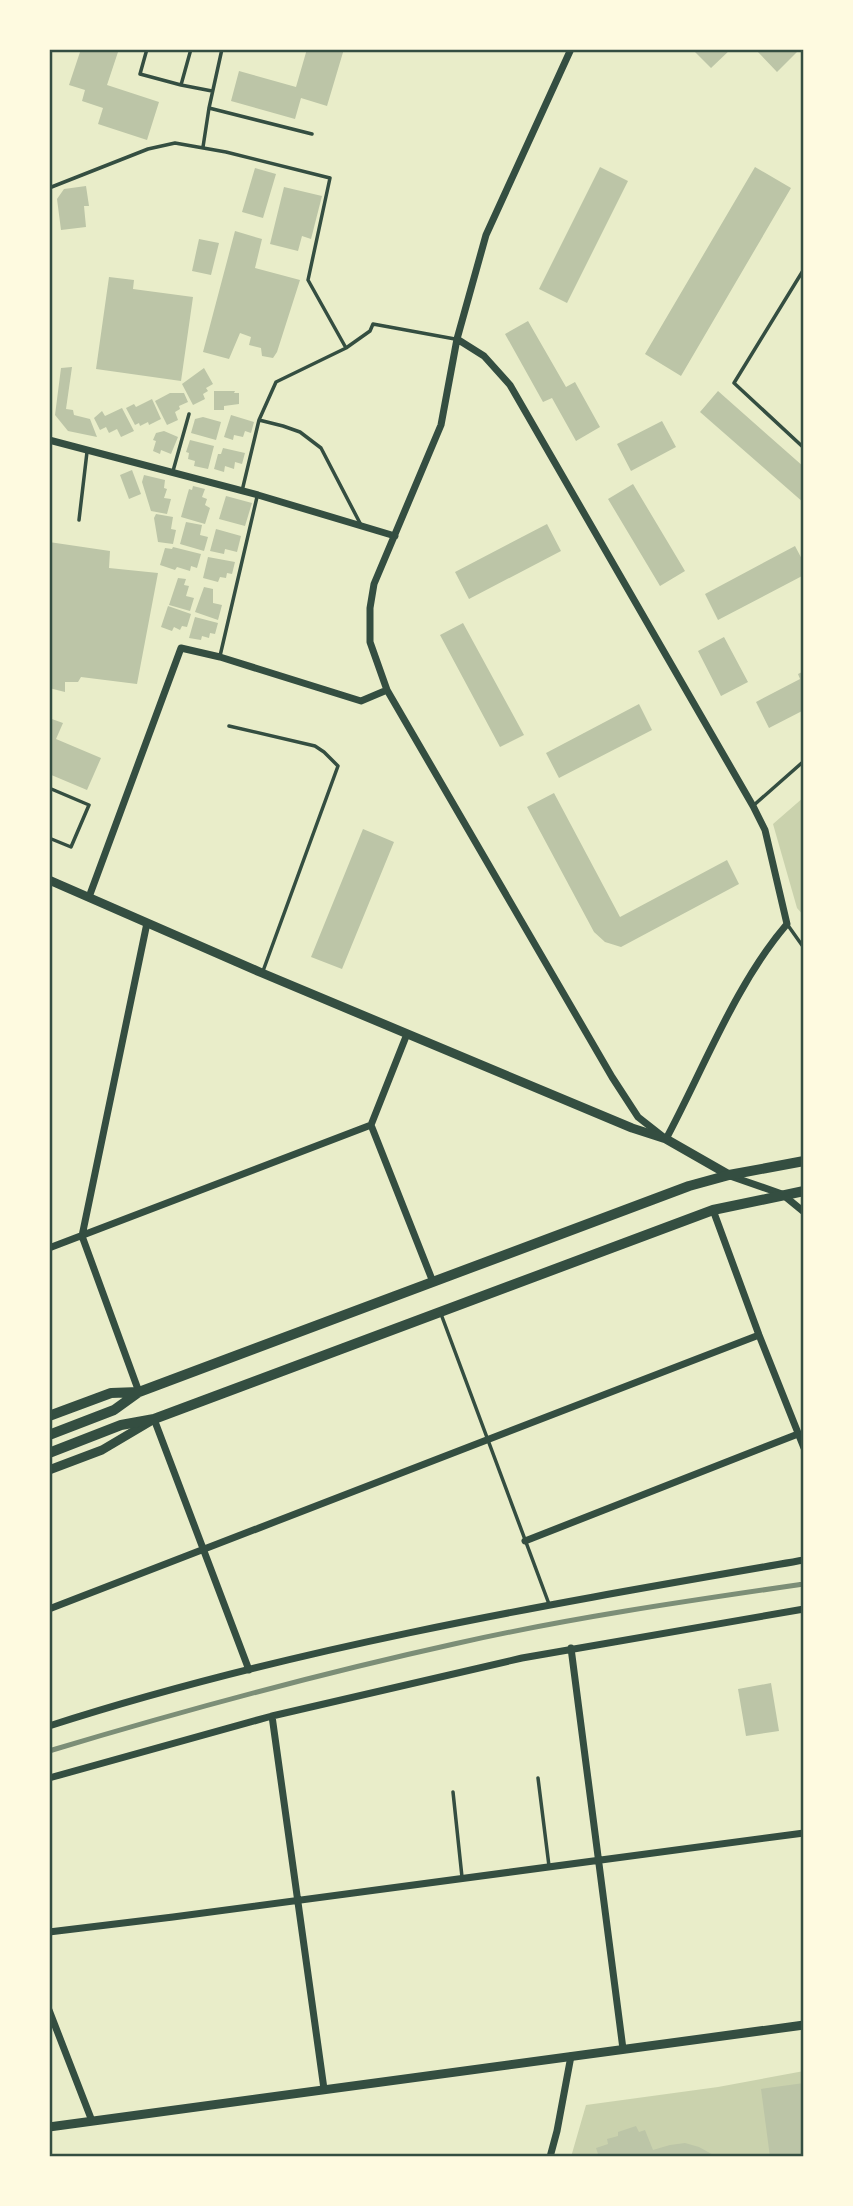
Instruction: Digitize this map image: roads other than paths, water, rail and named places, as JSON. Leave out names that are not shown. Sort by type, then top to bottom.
[{"type":"main road","points":[[49,1435],[114,1410],[139,1392],[689,1186],[729,1175],[804,1161]]},
{"type":"main road","points":[[49,1453],[121,1425],[154,1419],[713,1210],[804,1191]]},
{"type":"main road","points":[[49,1416],[111,1393],[139,1392]]},
{"type":"street","points":[[571,49],[486,235],[457,340],[441,425],[374,584],[370,608],[370,642],[387,690],[612,1077],[639,1117],[666,1139],[729,1175],[782,1195],[804,1212]]},
{"type":"street","points":[[457,340],[484,356],[510,385],[765,830],[787,924],[774,939],[737,999],[666,1139]]},
{"type":"street","points":[[49,440],[258,495],[395,536]]},
{"type":"street","points":[[89,897],[181,648],[220,657],[360,701],[387,690]]},
{"type":"street","points":[[49,880],[407,1034],[632,1128],[666,1139]]},
{"type":"street","points":[[139,1392],[82,1237],[148,923]]},
{"type":"street","points":[[407,1034],[372,1125],[433,1282]]},
{"type":"street","points":[[49,1248],[372,1125]]},
{"type":"street","points":[[713,1210],[804,1448]]},
{"type":"street","points":[[49,1609],[759,1335]]},
{"type":"street","points":[[49,1470],[102,1450],[154,1419],[249,1670]]},
{"type":"street","points":[[525,1541],[798,1434]]},
{"type":"street","points":[[49,1726],[249,1670],[548,1604],[804,1560]]},
{"type":"street","points":[[49,1778],[272,1716],[522,1658],[804,1609]]},
{"type":"street","points":[[571,1648],[623,2049]]},
{"type":"street","points":[[272,1716],[324,2089]]},
{"type":"street","points":[[49,1932],[804,1833]]},
{"type":"street","points":[[49,2010],[92,2121]]},
{"type":"street","points":[[49,2127],[804,2025]]},
{"type":"street","points":[[550,2157],[571,2056]]},
{"type":"lane","points":[[147,49],[140,74],[212,91]]},
{"type":"lane","points":[[181,85],[191,49]]},
{"type":"lane","points":[[203,148],[222,49]]},
{"type":"lane","points":[[209,107],[312,134]]},
{"type":"lane","points":[[49,188],[148,149],[175,143],[330,178],[308,280],[346,348]]},
{"type":"lane","points":[[804,269],[734,383],[804,448]]},
{"type":"lane","points":[[242,491],[259,420],[276,382],[346,348],[370,331],[373,324],[457,340]]},
{"type":"lane","points":[[173,473],[189,414]]},
{"type":"lane","points":[[259,420],[300,432],[325,452],[362,527]]},
{"type":"lane","points":[[79,520],[88,450]]},
{"type":"lane","points":[[220,657],[258,495]]},
{"type":"lane","points":[[229,726],[315,746],[338,766],[262,972]]},
{"type":"lane","points":[[753,806],[804,761]]},
{"type":"lane","points":[[49,788],[89,805],[71,847],[49,838]]},
{"type":"lane","points":[[787,924],[804,948]]},
{"type":"lane","points":[[440,1312],[548,1604]]},
{"type":"lane","points":[[538,1778],[549,1867]]},
{"type":"lane","points":[[453,1792],[462,1878]]},
{"type":"railway","points":[[49,1751],[250,1694],[454,1644],[584,1618],[804,1584]]}]
